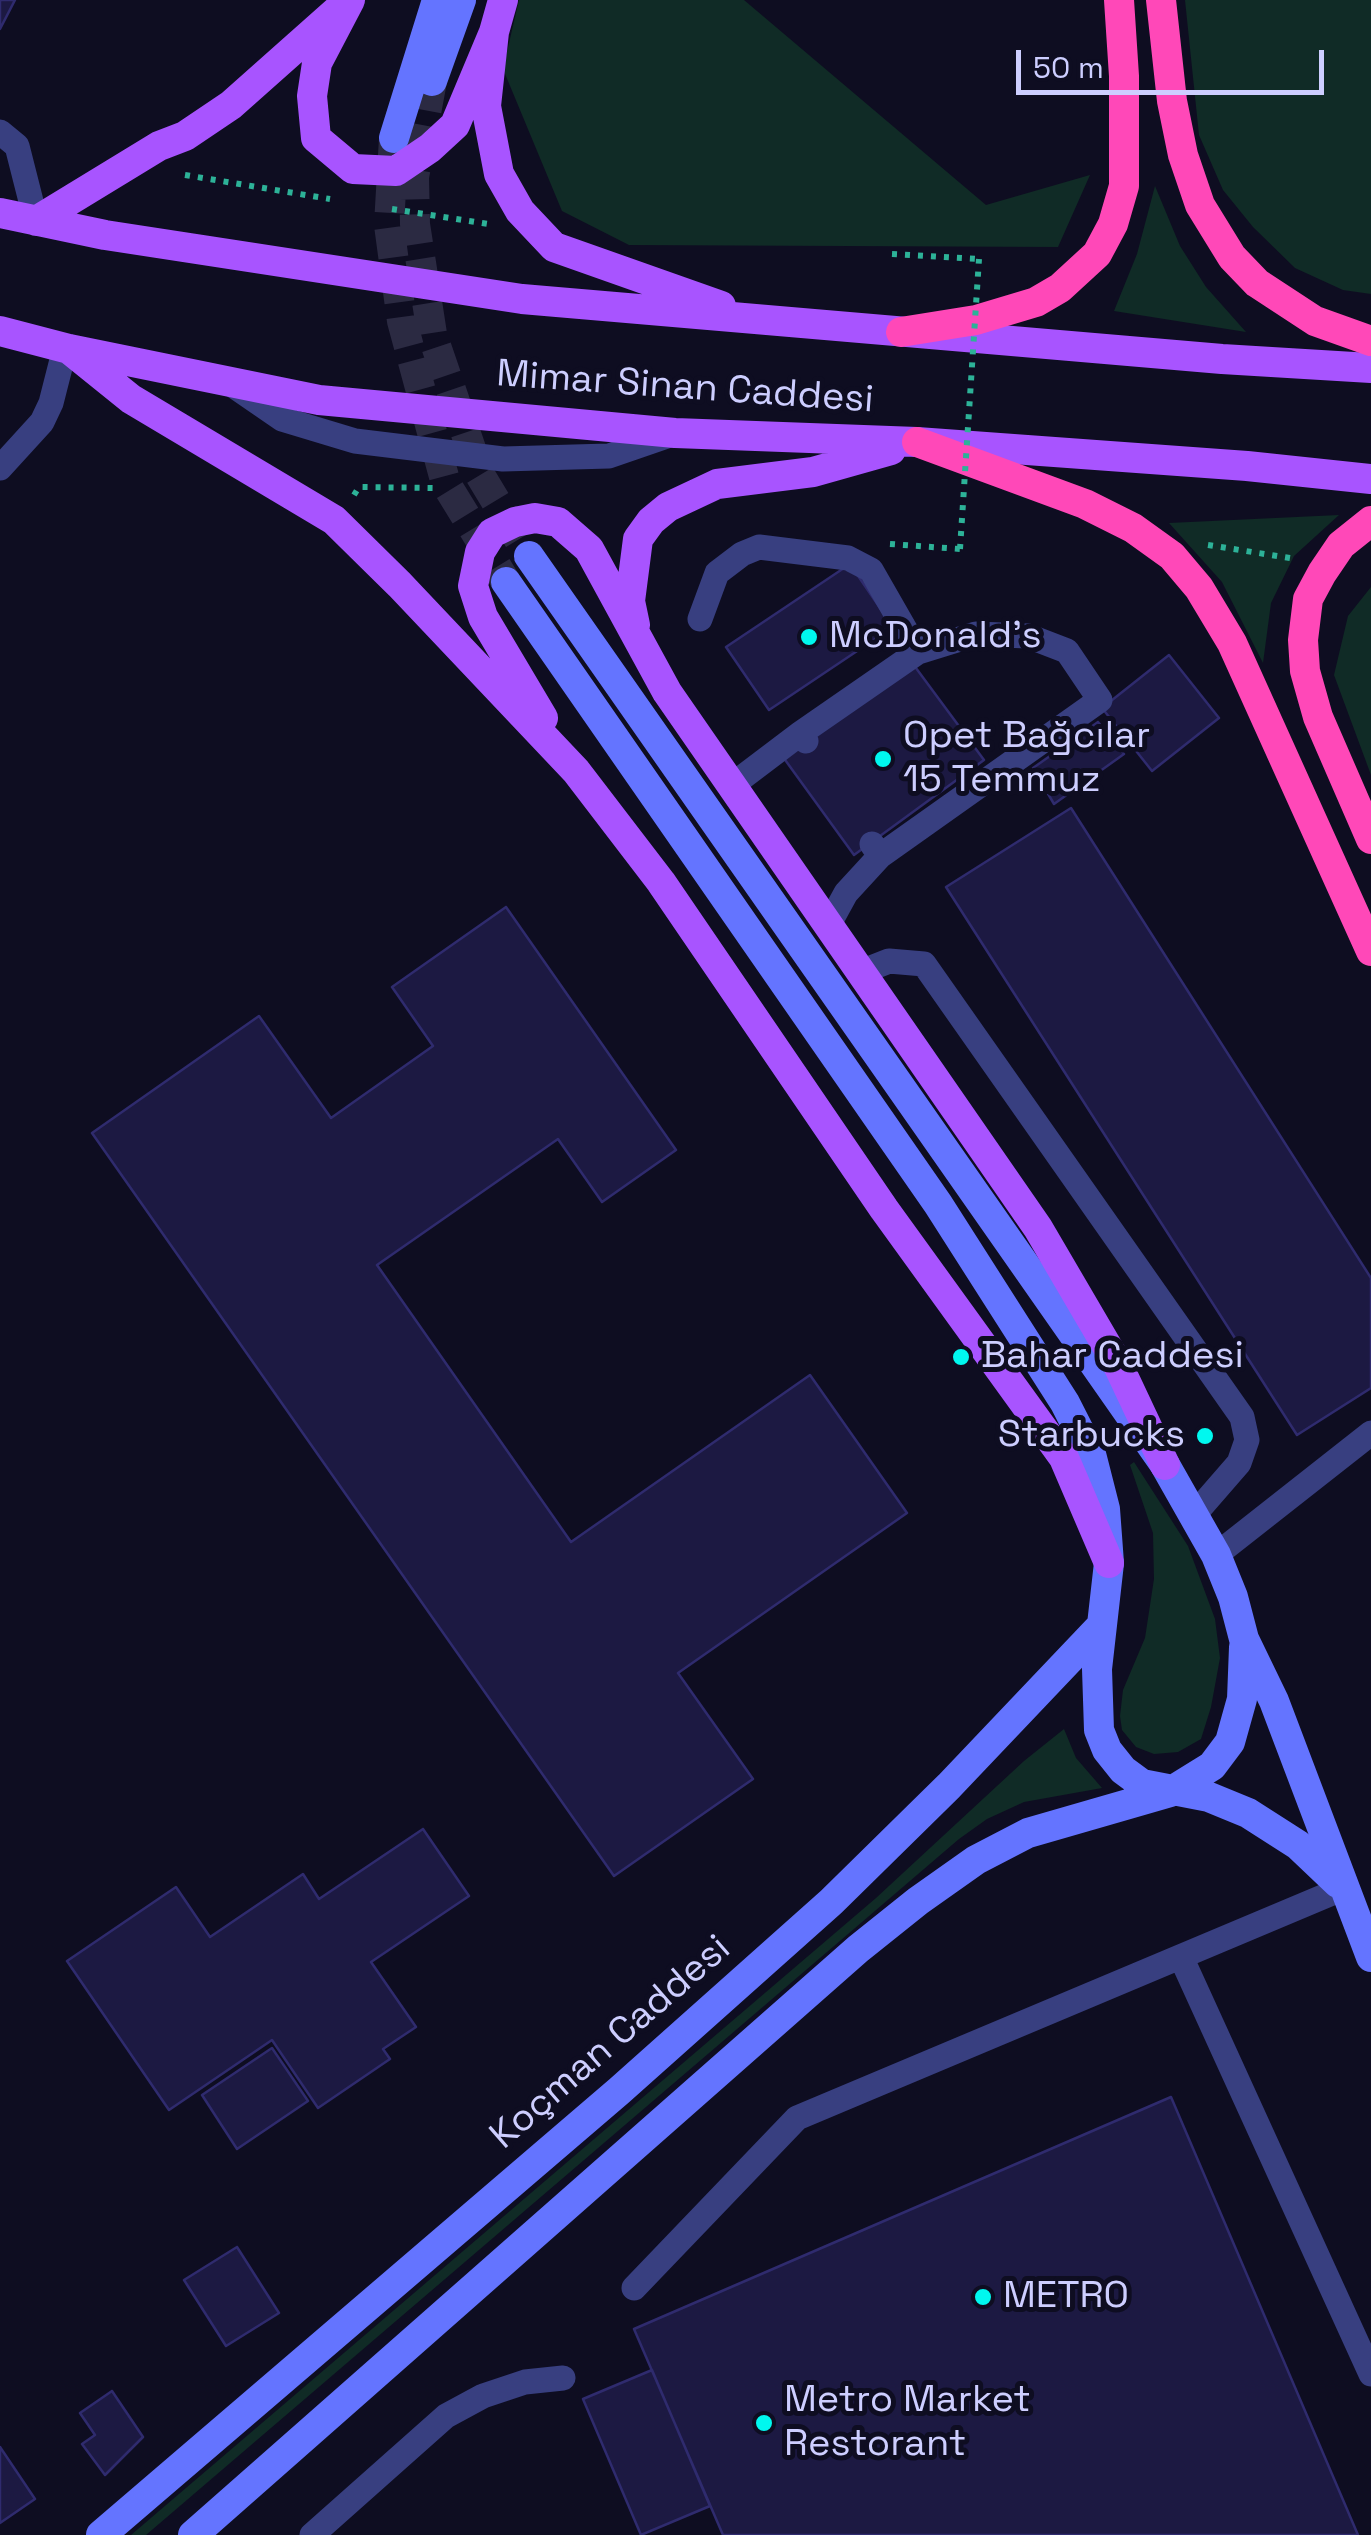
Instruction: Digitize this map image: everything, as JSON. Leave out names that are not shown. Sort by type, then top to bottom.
[{"type":"highway","points":[[901,332],[976,320],[1036,302],[1060,288],[1097,254],[1114,224],[1124,186],[1119,0]]},
{"type":"highway","points":[[1161,0],[1172,101],[1183,155],[1200,205],[1232,257],[1257,282],[1316,321],[1371,341]]},
{"type":"highway","points":[[917,442],[1085,504],[1133,528],[1172,556],[1199,588],[1232,643],[1371,952]]},
{"type":"highway","points":[[1371,521],[1341,544],[1322,573],[1308,600],[1302,640],[1318,717],[1371,839]]},
{"type":"main road","points":[[394,138],[437,0]]},
{"type":"main road","points":[[432,81],[460,0]]},
{"type":"main road","points":[[349,1],[318,63],[312,96],[316,138],[353,169],[396,171],[455,125],[504,0]]},
{"type":"main road","points":[[36,221],[159,146],[185,136],[231,104],[349,1]]},
{"type":"main road","points":[[494,32],[486,106],[500,174],[520,211],[554,248],[766,322]]},
{"type":"main road","name":"Mimar Sinan Caddesi","points":[[0,213],[105,235],[522,299],[1222,360],[1371,368]]},
{"type":"main road","name":"Mimar Sinan Caddesi","points":[[0,330],[67,348],[319,400],[674,433],[917,442],[1371,479]]},
{"type":"main road","points":[[67,348],[131,399],[334,520],[400,584],[576,772],[661,882],[884,1209],[1064,1458],[1108,1563]]},
{"type":"main road","points":[[640,648],[630,602],[638,538],[668,507],[717,484],[814,472],[917,442]]},
{"type":"main road","points":[[576,772],[500,647],[473,586],[480,552],[492,533],[514,522],[535,518],[558,522],[589,549],[640,648],[731,786],[1038,1228],[1117,1363],[1164,1465]]},
{"type":"main road","points":[[529,556],[1164,1465],[1216,1555],[1233,1596],[1244,1639],[1274,1701],[1371,1956]]},
{"type":"main road","points":[[506,582],[938,1204],[1065,1403],[1092,1454],[1105,1509],[1108,1563],[1097,1669],[1099,1730],[1107,1750],[1123,1770],[1142,1784],[1208,1798],[1248,1813],[1298,1845],[1344,1888]]},
{"type":"main road","name":"Koçman Caddesi","points":[[100,2535],[620,2091],[831,1902],[949,1786],[1102,1624]]},
{"type":"main road","points":[[193,2535],[918,1900],[976,1860],[1028,1833],[1170,1792],[1212,1766],[1230,1742],[1242,1700],[1244,1639]]},
{"type":"lane","points":[[0,132],[17,146],[36,221]]},
{"type":"lane","points":[[0,468],[42,422],[52,402],[67,348]]},
{"type":"lane","points":[[700,619],[717,573],[758,547],[848,558],[871,570],[918,652]]},
{"type":"lane","points":[[731,786],[918,652],[976,634],[1028,636],[1067,651],[1100,700],[875,849],[829,924]]},
{"type":"lane","points":[[861,972],[889,961],[924,964],[1242,1416],[1247,1440],[1239,1464],[1194,1516]]},
{"type":"lane","points":[[1216,1555],[1371,1433]]},
{"type":"lane","points":[[634,2288],[797,2118],[1344,1888]]},
{"type":"lane","points":[[1180,1956],[1371,2374]]},
{"type":"lane","points":[[312,2535],[446,2416],[483,2396],[524,2382],[563,2378]]},
{"type":"path","points":[[874,542],[960,550],[979,259],[892,254]]},
{"type":"path","points":[[1207,545],[1294,559]]},
{"type":"green space","points":[[519,0],[744,0],[986,205],[1090,175],[1058,247],[629,245],[562,211],[503,69]]},
{"type":"green space","points":[[1185,0],[1371,0],[1371,294],[1343,290],[1295,268],[1253,227],[1223,190],[1199,135]]},
{"type":"green space","points":[[1155,186],[1180,246],[1206,287],[1246,332],[1114,311],[1137,254]]},
{"type":"green space","points":[[1339,515],[1294,556],[1271,603],[1263,663],[1222,582],[1169,523]]},
{"type":"green space","points":[[1371,587],[1371,775],[1334,675],[1348,616]]},
{"type":"green space","points":[[1134,1462],[1188,1546],[1215,1619],[1220,1658],[1211,1707],[1201,1739],[1178,1752],[1154,1754],[1136,1747],[1122,1730],[1123,1690],[1145,1638],[1154,1579],[1153,1533],[1130,1465]]},
{"type":"green space","points":[[1064,1729],[1076,1758],[1102,1788],[1024,1802],[987,1819],[959,1839],[146,2535],[131,2535],[876,1898]]},
{"type":"building","points":[[0,0],[15,0],[0,29]]},
{"type":"building","name":"McDonald's","points":[[850,564],[893,627],[769,710],[726,647]]},
{"type":"building","points":[[1169,655],[1219,718],[1152,771],[1102,708]]},
{"type":"building","points":[[913,664],[984,760],[854,855],[783,757]]},
{"type":"building","points":[[1098,722],[1124,754],[1054,804],[1033,768]]},
{"type":"building","points":[[1071,808],[1371,1278],[1371,1388],[1297,1435],[946,887]]},
{"type":"building","points":[[506,907],[676,1150],[602,1202],[558,1139],[377,1265],[571,1542],[810,1375],[907,1513],[678,1673],[753,1779],[614,1876],[92,1133],[259,1016],[331,1118],[433,1046],[392,987]]},
{"type":"building","points":[[423,1829],[469,1896],[371,1962],[416,2027],[383,2049],[390,2059],[318,2108],[272,2040],[169,2110],[67,1961],[176,1887],[210,1937],[303,1874],[319,1899]]},
{"type":"building","points":[[272,2048],[308,2101],[237,2149],[202,2095]]},
{"type":"building","name":"METRO","points":[[1171,2097],[1358,2535],[723,2535],[634,2329]]},
{"type":"building","points":[[237,2247],[279,2313],[226,2346],[184,2280]]},
{"type":"building","points":[[652,2370],[710,2506],[641,2535],[583,2399]]},
{"type":"building","points":[[112,2391],[143,2437],[105,2475],[82,2444],[95,2435],[80,2413]]},
{"type":"building","points":[[0,2447],[35,2499],[0,2523]]},
{"type":"tunnel","points":[[432,81],[414,177],[415,224],[432,334],[480,475],[529,556]]},
{"type":"tunnel","points":[[394,138],[389,225],[402,321],[446,484],[506,582]]},
{"type":"place","name":"McDonald's","points":[[809,637]]},
{"type":"place","name":"Opet Bağcılar 15 Temmuz","points":[[883,759]]},
{"type":"place","name":"Bahar Caddesi","points":[[961,1357]]},
{"type":"place","name":"Starbucks","points":[[1205,1436]]},
{"type":"place","name":"METRO","points":[[983,2297]]},
{"type":"place","name":"Metro Market Restorant","points":[[764,2423]]}]
